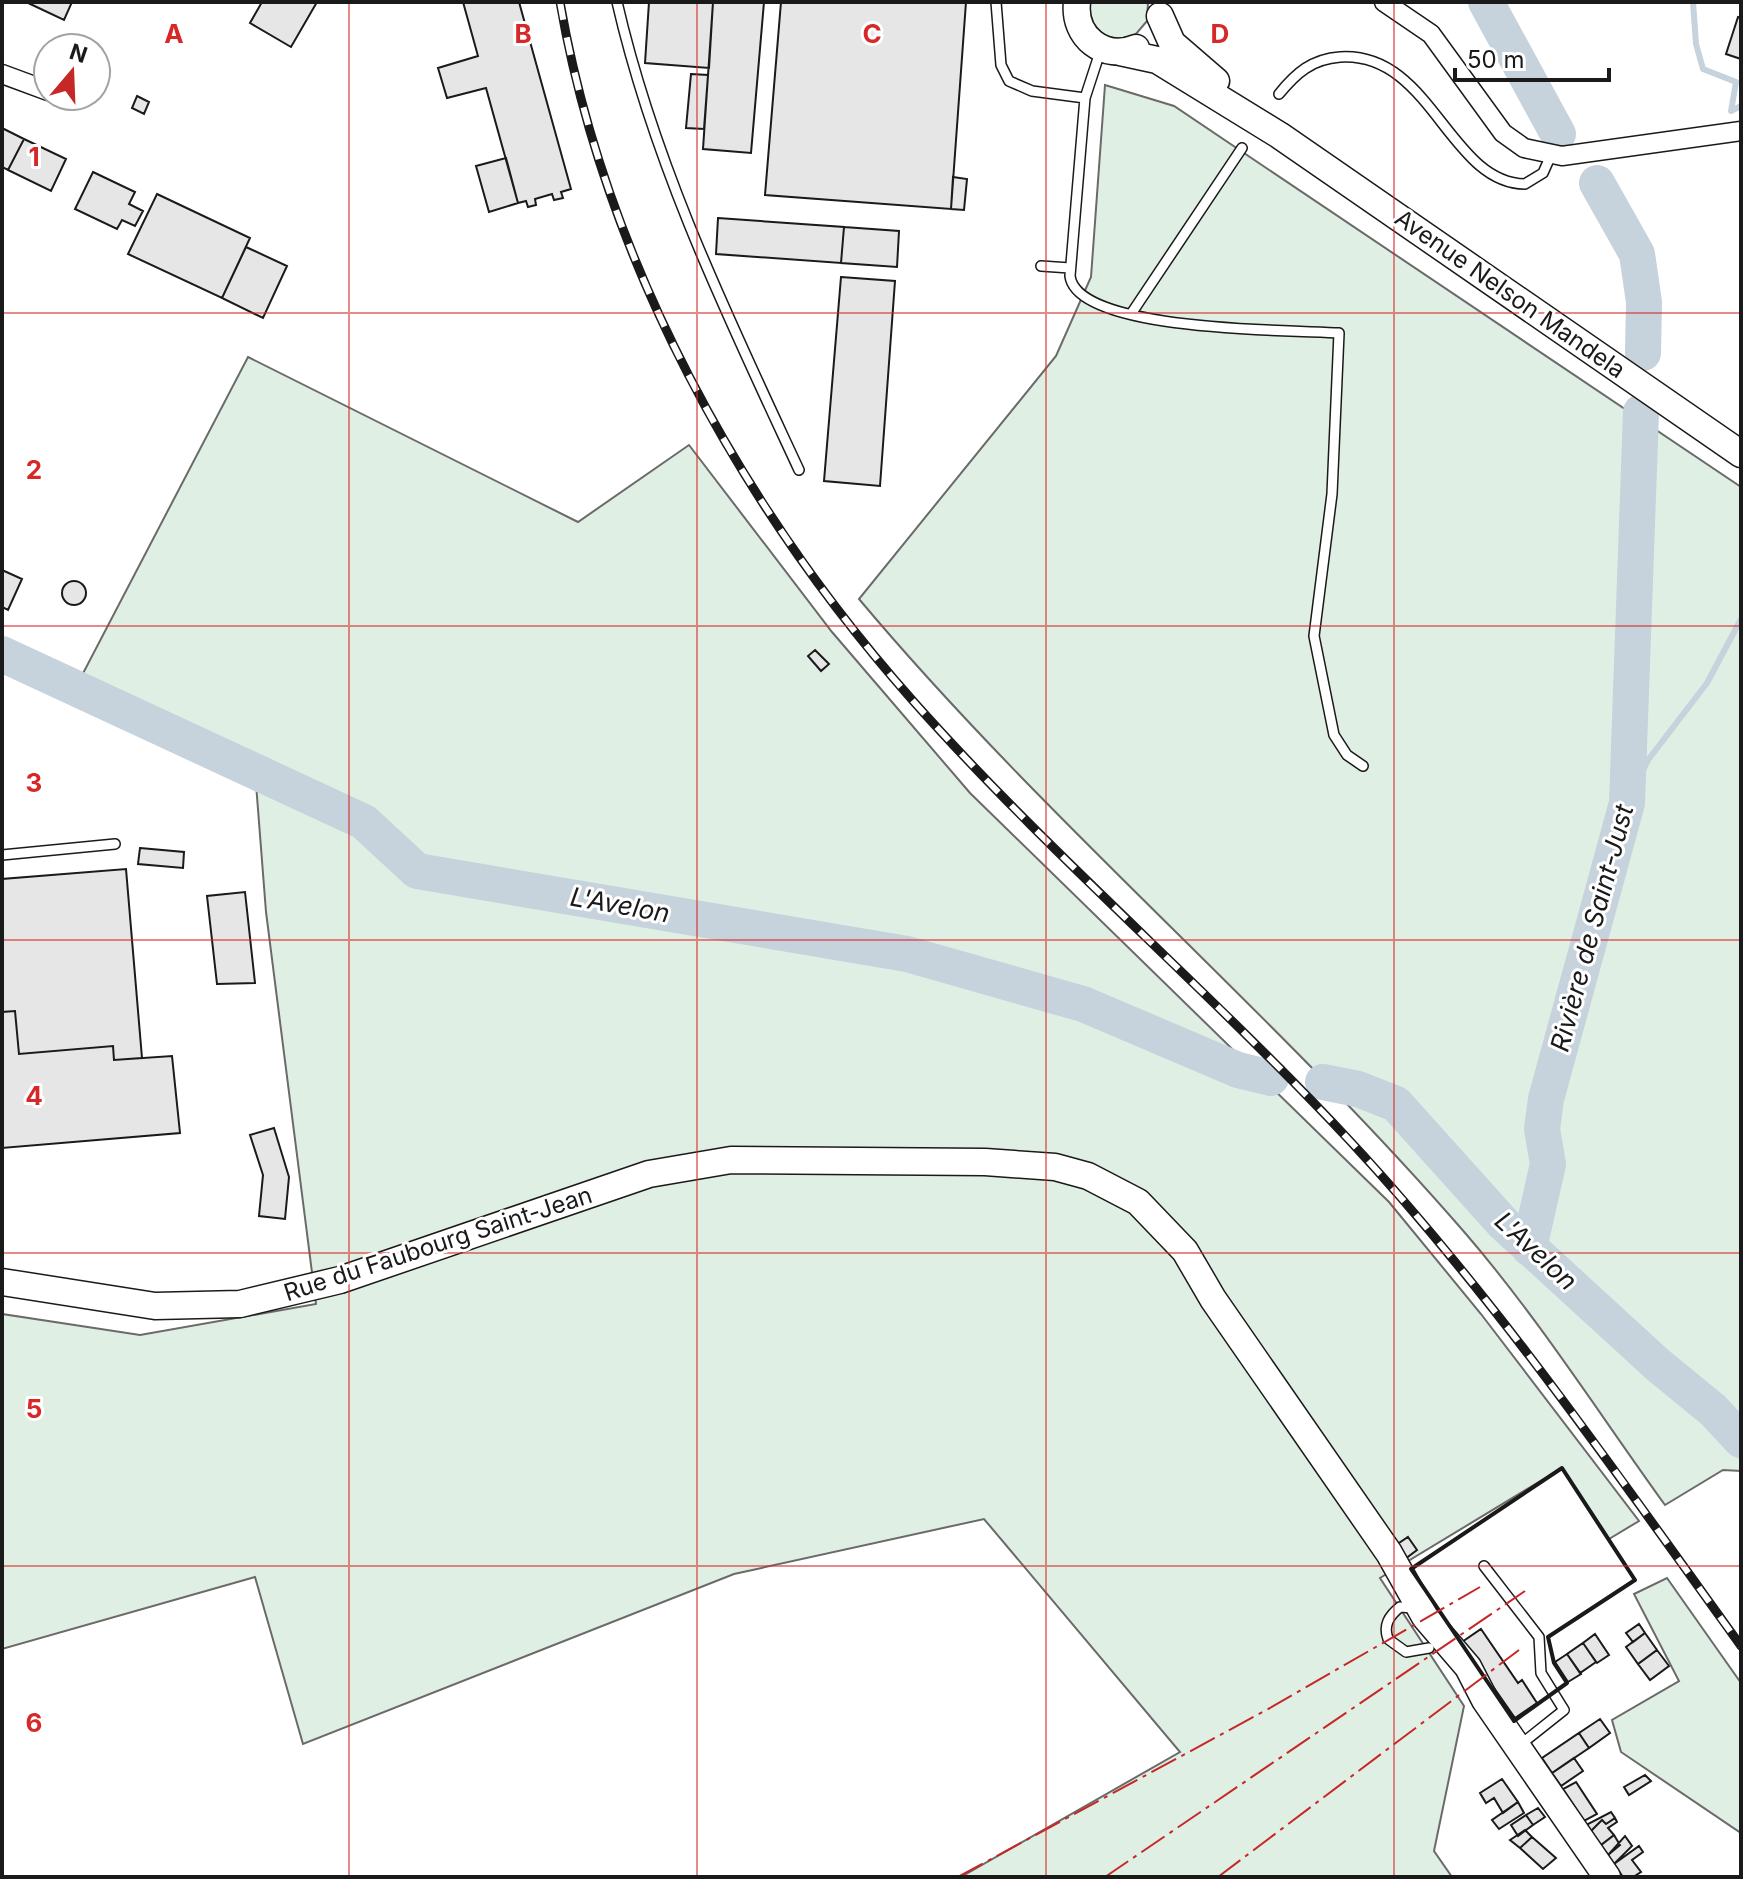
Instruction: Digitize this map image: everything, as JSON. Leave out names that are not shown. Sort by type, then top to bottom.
[{"type":"main road","points":[[1076,3],[1081,29],[1111,51],[1147,41],[1160,9]]},
{"type":"main road","name":"Avenue Nelson Mandela","points":[[1160,9],[1172,43],[1279,135]]},
{"type":"main road","name":"Avenue Nelson Mandela","points":[[1111,51],[1157,60],[1279,135],[1741,454]]},
{"type":"main road","name":"Rue du Faubourg Saint-Jean","points":[[2,1282],[155,1306],[223,1306],[277,1297],[340,1280],[667,1170],[749,1158],[873,1161],[1037,1181],[1101,1198],[1144,1227],[1213,1299],[1397,1566],[1429,1648],[1485,1700]]},
{"type":"main road","name":"Rue du Faubourg Saint-Jean","points":[[1412,1610],[1468,1667],[1485,1700],[1607,1877]]},
{"type":"street","points":[[1384,2],[1420,24],[1439,44],[1503,133],[1524,148],[1551,155],[1741,131]]},
{"type":"street","points":[[2,74],[32,85]]},
{"type":"lane","points":[[617,2],[640,92],[694,242],[799,470]]},
{"type":"lane","points":[[996,2],[1001,65],[1009,81],[1032,91],[1085,98]]},
{"type":"lane","points":[[1111,51],[1085,98],[1070,268],[1071,282],[1079,295],[1094,304],[1174,323],[1339,333],[1332,494],[1314,636],[1334,735],[1347,755],[1363,766]]},
{"type":"lane","points":[[1279,94],[1303,69],[1316,62],[1350,57],[1363,59],[1389,70],[1416,90],[1490,174],[1525,184],[1543,173],[1551,155]]},
{"type":"lane","points":[[1131,314],[1242,148]]},
{"type":"lane","points":[[1041,266],[1070,268]]},
{"type":"lane","points":[[2,855],[115,844]]},
{"type":"lane","points":[[1484,1566],[1539,1637],[1541,1673],[1564,1710],[1517,1747]]},
{"type":"green space","points":[[1089,2],[1148,2],[1147,21],[1136,34],[1109,37],[1092,20]]},
{"type":"green space","points":[[1105,85],[1174,106],[1741,487],[1741,1471],[1723,1470],[1665,1505],[1544,1333],[1466,1234],[1317,1073],[1006,762],[859,599],[1056,356],[1091,277]]},
{"type":"green space","points":[[248,357],[578,522],[689,445],[832,632],[970,793],[1389,1202],[1481,1314],[1639,1521],[1609,1539],[1562,1468],[1380,1578],[1464,1706],[1434,1851],[1452,1877],[961,1877],[1180,1752],[984,1519],[734,1574],[303,1744],[255,1577],[2,1649],[2,1314],[140,1335],[316,1304],[266,912],[255,771],[79,681]]},
{"type":"green space","points":[[1667,1578],[1741,1683],[1741,1833],[1621,1752],[1612,1720],[1679,1681],[1634,1594]]},
{"type":"building","points":[[26,2],[72,2],[64,20]]},
{"type":"building","points":[[262,2],[317,2],[291,47],[250,23]]},
{"type":"building","points":[[463,2],[519,2],[571,189],[561,192],[563,198],[554,200],[552,194],[535,199],[536,205],[528,207],[526,201],[518,203],[486,88],[447,98],[438,68],[478,56]]},
{"type":"building","points":[[649,2],[713,2],[709,68],[645,63]]},
{"type":"building","points":[[713,2],[764,2],[751,153],[703,149]]},
{"type":"building","points":[[781,2],[966,2],[951,209],[765,195]]},
{"type":"building","points":[[1738,17],[1741,18],[1741,59],[1726,54]]},
{"type":"building","points":[[691,74],[708,75],[704,129],[686,128]]},
{"type":"building","points":[[137,96],[149,102],[144,114],[132,108]]},
{"type":"building","points":[[2,128],[24,139],[8,170],[2,167]]},
{"type":"building","points":[[24,139],[66,159],[51,191],[8,170]]},
{"type":"building","points":[[506,158],[518,203],[489,212],[476,166]]},
{"type":"building","points":[[93,172],[135,192],[129,204],[143,211],[135,226],[122,220],[117,229],[75,209]]},
{"type":"building","points":[[953,177],[967,179],[964,210],[951,209]]},
{"type":"building","points":[[157,194],[250,238],[222,298],[128,254]]},
{"type":"building","points":[[718,218],[844,227],[841,263],[716,254]]},
{"type":"building","points":[[844,227],[899,231],[897,267],[841,263]]},
{"type":"building","points":[[246,247],[287,266],[263,318],[222,298]]},
{"type":"building","points":[[841,277],[895,281],[880,486],[824,481]]},
{"type":"building","points":[[2,570],[22,579],[8,610],[2,607]]},
{"type":"building","points":[[74,581],[83,584],[86,593],[83,602],[74,605],[65,602],[62,593],[65,584]]},
{"type":"building","points":[[815,650],[829,664],[821,671],[808,656]]},
{"type":"building","points":[[140,848],[184,852],[183,868],[138,864]]},
{"type":"building","points":[[126,869],[142,1058],[114,1060],[113,1046],[19,1054],[15,1011],[2,1012],[2,879]]},
{"type":"building","points":[[245,892],[255,983],[217,984],[207,896]]},
{"type":"building","points":[[15,1011],[19,1054],[113,1046],[114,1060],[172,1056],[180,1133],[2,1148],[2,1012]]},
{"type":"building","points":[[274,1128],[289,1177],[285,1219],[259,1216],[263,1175],[250,1135]]},
{"type":"building","points":[[1408,1537],[1417,1550],[1405,1559],[1396,1545]]},
{"type":"building","points":[[1639,1624],[1645,1633],[1633,1642],[1626,1633]]},
{"type":"building","points":[[1481,1629],[1518,1683],[1522,1680],[1537,1703],[1515,1718],[1462,1642]]},
{"type":"building","points":[[1645,1633],[1657,1650],[1638,1664],[1626,1647]]},
{"type":"building","points":[[1595,1634],[1609,1655],[1597,1663],[1583,1643]]},
{"type":"building","points":[[1583,1643],[1596,1662],[1580,1673],[1567,1654]]},
{"type":"building","points":[[1657,1650],[1669,1666],[1650,1680],[1638,1664]]},
{"type":"building","points":[[1567,1654],[1581,1674],[1568,1682],[1555,1662]]},
{"type":"building","points":[[1600,1719],[1610,1733],[1589,1748],[1579,1733]]},
{"type":"building","points":[[1579,1733],[1589,1748],[1552,1773],[1542,1758]]},
{"type":"building","points":[[1574,1758],[1583,1771],[1561,1786],[1552,1773]]},
{"type":"building","points":[[1645,1775],[1651,1781],[1629,1795],[1624,1787]]},
{"type":"building","points":[[1502,1779],[1518,1802],[1503,1813],[1494,1798],[1486,1803],[1480,1793]]},
{"type":"building","points":[[1576,1782],[1597,1814],[1584,1821],[1563,1789]]},
{"type":"building","points":[[1518,1802],[1524,1813],[1499,1829],[1492,1820]]},
{"type":"building","points":[[1538,1808],[1545,1817],[1533,1825],[1526,1815]]},
{"type":"building","points":[[1611,1812],[1615,1818],[1606,1824],[1602,1820],[1591,1831],[1586,1825]]},
{"type":"building","points":[[1526,1815],[1533,1825],[1518,1836],[1511,1825]]},
{"type":"building","points":[[1615,1818],[1617,1822],[1608,1828],[1614,1835],[1601,1845],[1591,1831],[1602,1820],[1606,1824]]},
{"type":"building","points":[[1525,1830],[1532,1837],[1520,1848],[1510,1840]]},
{"type":"building","points":[[1614,1835],[1620,1845],[1608,1855],[1601,1845]]},
{"type":"building","points":[[1625,1836],[1632,1846],[1614,1864],[1608,1855]]},
{"type":"building","points":[[1532,1837],[1556,1858],[1543,1869],[1520,1848]]},
{"type":"building","points":[[1639,1846],[1643,1852],[1632,1860],[1641,1872],[1633,1877],[1623,1877],[1614,1864]]},
{"type":"waterway","name":"Rivière de Saint-Just","points":[[1486,2],[1558,134]]},
{"type":"waterway","points":[[1693,2],[1696,44],[1703,69],[1736,82],[1731,111],[1741,106]]},
{"type":"waterway","name":"Rivière de Saint-Just","points":[[1597,183],[1637,254],[1644,302],[1643,353]]},
{"type":"waterway","name":"Rivière de Saint-Just","points":[[1529,1248],[1548,1164],[1542,1129],[1546,1099],[1627,803],[1641,412]]},
{"type":"waterway","points":[[1627,803],[1648,760],[1707,683],[1741,619]]},
{"type":"waterway","name":"L'Avelon","points":[[2,654],[364,822],[417,871],[907,954],[1083,1004],[1238,1070],[1271,1078]]},
{"type":"waterway","name":"L'Avelon","points":[[1323,1082],[1358,1089],[1396,1104],[1503,1223],[1658,1365],[1713,1410],[1741,1440]]},
{"type":"railway","points":[[560,2],[581,98],[610,193],[646,286],[689,376],[738,463],[792,547],[851,627],[966,759],[1242,1030],[1403,1200],[1553,1387],[1741,1646]]},
{"type":"wall","points":[[1562,1468],[1635,1580],[1548,1637],[1554,1663],[1567,1683],[1514,1721],[1411,1569],[1562,1468]]},
{"type":"power","points":[[958,1877],[1270,1708],[1480,1587]]},
{"type":"power","points":[[1105,1877],[1525,1591]]},
{"type":"power","points":[[1218,1877],[1519,1650]]}]
